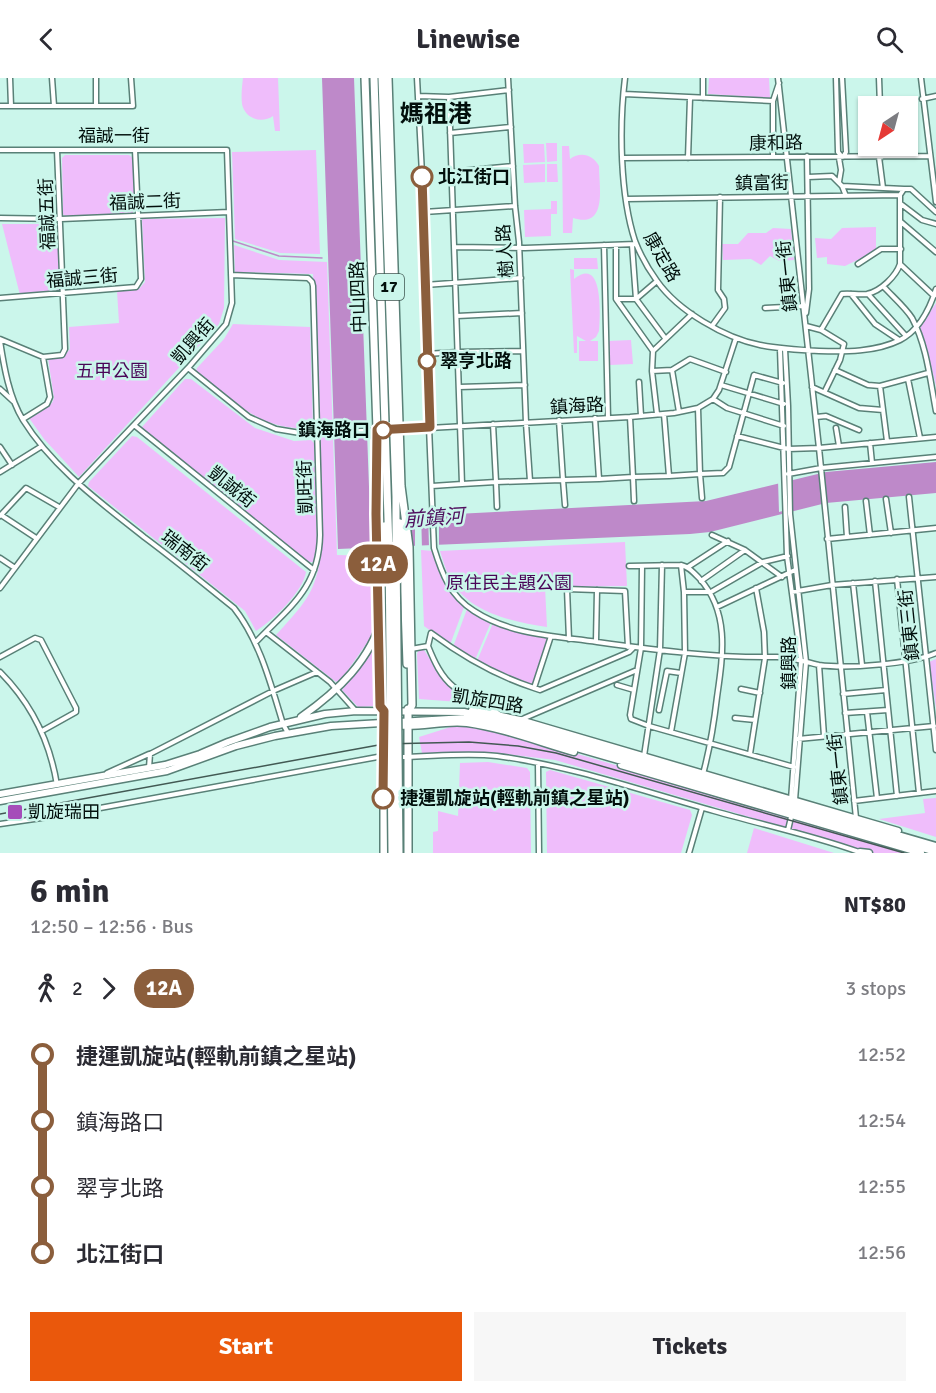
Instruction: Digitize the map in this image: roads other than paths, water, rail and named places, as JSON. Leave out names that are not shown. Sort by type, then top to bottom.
[{"type":"main road","name":"中山四路","points":[[365,78],[376,514],[393,549]]},
{"type":"main road","name":"中山四路","points":[[374,78],[396,496],[400,514]]},
{"type":"main road","name":"中山四路","points":[[382,78],[393,430],[401,486],[400,514]]},
{"type":"main road","name":"中山四路","points":[[388,78],[393,430],[386,514],[393,549]]},
{"type":"main road","name":"17","points":[[384,711],[380,706],[380,626],[400,514]]},
{"type":"main road","name":"17","points":[[384,853],[383,615],[400,514]]},
{"type":"main road","name":"17","points":[[393,549],[411,650],[412,712],[409,724],[408,757],[408,853]]},
{"type":"main road","name":"17","points":[[393,549],[412,712]]},
{"type":"main road","name":"17","points":[[392,853],[393,549]]},
{"type":"main road","name":"17","points":[[393,549],[399,853]]},
{"type":"street","points":[[10,78],[11,106]]},
{"type":"street","points":[[52,78],[54,106]]},
{"type":"street","points":[[96,78],[96,106]]},
{"type":"street","points":[[0,106],[133,106],[131,78]]},
{"type":"street","points":[[417,78],[424,212],[426,354],[434,548],[452,592],[467,606],[500,625],[551,636],[628,647],[723,656],[789,658],[819,665],[840,666],[906,661],[926,657],[936,652]]},
{"type":"street","name":"樹人路","points":[[508,78],[515,206],[520,248],[530,481]]},
{"type":"street","name":"康定路","points":[[625,78],[623,158],[626,199],[634,244],[657,281],[679,305],[692,314],[736,338],[757,345],[782,349],[843,352],[878,347],[906,336],[923,318],[936,289]]},
{"type":"street","points":[[703,98],[704,78]]},
{"type":"street","points":[[836,78],[840,184]]},
{"type":"street","points":[[840,158],[846,152],[842,78]]},
{"type":"street","points":[[879,78],[880,96]]},
{"type":"street","points":[[921,78],[936,202]]},
{"type":"street","points":[[773,157],[773,102],[779,80]]},
{"type":"street","name":"鎮東一街","points":[[779,80],[816,417],[856,818]]},
{"type":"street","points":[[418,96],[449,97],[509,90]]},
{"type":"street","points":[[624,94],[773,102]]},
{"type":"street","points":[[922,99],[936,96]]},
{"type":"street","points":[[449,97],[462,484]]},
{"type":"street","points":[[688,158],[690,98]]},
{"type":"street","points":[[837,115],[844,115]]},
{"type":"street","points":[[450,133],[511,127]]},
{"type":"street","points":[[928,132],[936,131]]},
{"type":"street","name":"福誠一街","points":[[0,150],[227,150],[229,212]]},
{"type":"street","name":"福誠五街","points":[[43,357],[62,355],[65,350],[57,150]]},
{"type":"street","name":"福誠三街","points":[[0,298],[136,287],[141,279],[135,150]]},
{"type":"street","points":[[805,317],[809,289],[807,156]]},
{"type":"street","name":"康和路","points":[[623,158],[929,156]]},
{"type":"street","points":[[881,157],[883,188]]},
{"type":"street","points":[[930,164],[936,164]]},
{"type":"street","points":[[450,172],[513,166]]},
{"type":"street","points":[[808,177],[832,176],[840,184],[846,196]]},
{"type":"street","points":[[840,184],[911,189],[936,212]]},
{"type":"street","points":[[821,330],[840,296],[868,294],[883,286],[898,270],[901,249],[900,195],[904,189]]},
{"type":"street","name":"鎮富街","points":[[626,199],[900,195]]},
{"type":"street","points":[[712,326],[722,314],[725,304],[718,290],[720,197]]},
{"type":"street","points":[[900,203],[922,220],[936,224]]},
{"type":"street","points":[[424,212],[515,206]]},
{"type":"street","name":"福誠二街","points":[[0,218],[139,217],[229,212]]},
{"type":"street","name":"凱興街","points":[[0,588],[78,483],[188,368],[226,324],[232,303],[229,212]]},
{"type":"street","points":[[901,222],[936,252]]},
{"type":"street","points":[[453,247],[520,248],[634,244],[636,299],[665,338]]},
{"type":"street","points":[[604,245],[608,418]]},
{"type":"street","points":[[616,245],[616,299],[653,351],[652,371],[657,414]]},
{"type":"street","points":[[858,264],[881,249],[901,249]]},
{"type":"street","points":[[900,264],[934,296]]},
{"type":"street","name":"凱旺街","points":[[231,275],[308,278],[312,282],[320,535],[314,570],[306,590],[255,643]]},
{"type":"street","points":[[425,285],[521,278]]},
{"type":"street","points":[[616,299],[636,299],[657,281]]},
{"type":"street","points":[[883,286],[909,315],[916,327],[923,347],[936,411]]},
{"type":"street","points":[[850,294],[875,324],[900,340]]},
{"type":"street","points":[[868,294],[906,336]]},
{"type":"street","points":[[765,308],[804,306]]},
{"type":"street","points":[[457,316],[522,314]]},
{"type":"street","points":[[653,351],[692,314]]},
{"type":"street","points":[[806,326],[821,330],[842,342],[843,352],[825,391]]},
{"type":"street","name":"鎮海路","points":[[188,368],[258,422],[287,431],[317,433],[526,423],[630,417],[698,408],[713,399],[721,385],[736,338]]},
{"type":"street","points":[[0,340],[43,357],[50,397],[47,404],[23,419]]},
{"type":"street","points":[[0,340],[15,403]]},
{"type":"street","points":[[782,349],[783,404],[788,449],[787,511]]},
{"type":"street","points":[[426,354],[523,351]]},
{"type":"street","points":[[652,371],[672,370],[690,359],[726,372]]},
{"type":"street","points":[[672,370],[679,412]]},
{"type":"street","points":[[835,370],[868,386],[880,386],[928,373]]},
{"type":"street","points":[[432,486],[723,474],[727,471],[754,375],[784,383]]},
{"type":"street","points":[[908,379],[920,438]]},
{"type":"street","points":[[639,382],[641,416]]},
{"type":"street","points":[[784,383],[788,406],[783,448],[787,478]]},
{"type":"street","points":[[459,387],[525,385]]},
{"type":"street","points":[[721,385],[788,406]]},
{"type":"street","points":[[880,386],[887,441]]},
{"type":"street","points":[[812,387],[859,408],[883,410]]},
{"type":"street","points":[[0,389],[15,403]]},
{"type":"street","points":[[713,399],[727,408],[786,426]]},
{"type":"street","name":"瑞南街","points":[[15,403],[42,446],[78,483],[234,608],[255,643],[288,733]]},
{"type":"street","points":[[698,408],[702,498]]},
{"type":"street","points":[[664,414],[669,476]]},
{"type":"street","points":[[816,417],[826,416],[859,430]]},
{"type":"street","points":[[630,417],[634,501]]},
{"type":"street","points":[[595,418],[599,479]]},
{"type":"street","points":[[559,420],[565,505]]},
{"type":"street","points":[[494,424],[498,507]]},
{"type":"street","name":"凱誠街","points":[[134,425],[314,570]]},
{"type":"street","points":[[836,428],[839,446]]},
{"type":"street","points":[[737,436],[788,449],[936,437]]},
{"type":"street","points":[[870,443],[872,463]]},
{"type":"street","points":[[0,472],[42,446]]},
{"type":"street","points":[[0,447],[12,465]]},
{"type":"street","points":[[787,478],[821,470],[936,456]]},
{"type":"street","points":[[36,538],[1,515],[26,488],[59,507]]},
{"type":"street","name":"鎮東三街","points":[[909,497],[936,750]]},
{"type":"street","points":[[886,499],[891,533]]},
{"type":"street","points":[[866,501],[870,535]]},
{"type":"street","points":[[845,507],[847,537]]},
{"type":"street","name":"鎮興路","points":[[787,511],[803,661],[792,806],[788,830]]},
{"type":"street","name":"鎮興路","points":[[787,511],[787,556],[803,661]]},
{"type":"street","points":[[827,539],[936,528]]},
{"type":"street","points":[[711,535],[745,550],[782,577]]},
{"type":"street","points":[[688,567],[728,541]]},
{"type":"street","points":[[701,581],[745,550]]},
{"type":"street","points":[[684,592],[711,592],[763,562],[793,554]]},
{"type":"street","points":[[0,558],[15,568]]},
{"type":"street","points":[[644,756],[660,650],[662,565]]},
{"type":"street","points":[[671,732],[685,652],[681,565]]},
{"type":"street","points":[[629,566],[681,565],[688,567],[711,592],[717,607],[721,624],[723,656],[711,743],[701,781]]},
{"type":"street","points":[[642,566],[641,648],[631,719],[795,767]]},
{"type":"street","points":[[717,607],[795,570]]},
{"type":"street","points":[[792,592],[832,585],[936,577]]},
{"type":"street","points":[[897,579],[919,793]]},
{"type":"street","points":[[875,581],[897,796]]},
{"type":"street","points":[[853,583],[862,665]]},
{"type":"street","points":[[750,754],[765,658],[764,632],[756,588]]},
{"type":"street","points":[[569,639],[567,589],[625,591],[628,647]]},
{"type":"street","points":[[596,641],[597,590]]},
{"type":"street","points":[[296,720],[337,689],[362,660],[380,626],[383,615]]},
{"type":"street","points":[[266,632],[337,689],[356,711]]},
{"type":"street","points":[[500,715],[491,707],[449,683],[435,663],[428,646],[431,633],[506,679],[540,690],[629,652],[634,647]]},
{"type":"street","points":[[534,688],[551,636]]},
{"type":"street","points":[[0,657],[35,638],[41,640],[76,708],[76,712],[42,731]]},
{"type":"street","points":[[411,650],[428,646]]},
{"type":"street","points":[[819,665],[824,736]]},
{"type":"street","points":[[519,720],[637,669]]},
{"type":"street","points":[[659,710],[667,671],[681,673]]},
{"type":"street","points":[[0,672],[31,711],[42,731],[48,745],[57,788]]},
{"type":"street","points":[[100,777],[273,691],[317,672]]},
{"type":"street","points":[[617,685],[634,690]]},
{"type":"street","points":[[741,689],[760,693]]},
{"type":"street","points":[[843,694],[886,690]]},
{"type":"street","name":"凱旋四路","points":[[412,712],[421,709],[465,709],[500,715],[644,756],[701,781]]},
{"type":"street","points":[[845,713],[888,710]]},
{"type":"street","name":"凱旋四路","points":[[0,801],[100,777],[149,771],[283,724],[325,714],[356,711],[464,712],[495,719],[792,806],[936,852]]},
{"type":"street","points":[[867,712],[877,798]]},
{"type":"street","points":[[735,718],[755,720]]},
{"type":"street","name":"凱旋四路","points":[[0,794],[57,788],[149,771],[205,759],[236,746],[288,733],[331,726],[384,723],[465,723],[701,781],[936,844]]},
{"type":"street","points":[[797,739],[935,726]]},
{"type":"street","points":[[149,771],[150,754]]},
{"type":"street","points":[[0,824],[383,756],[477,755],[538,763],[612,780],[702,808],[788,830],[864,853]]},
{"type":"street","points":[[538,763],[539,853]]},
{"type":"street","points":[[854,801],[936,791]]},
{"type":"street","name":"凱旋四路","points":[[792,806],[856,818],[936,844]]},
{"type":"street","name":"凱旋四路","points":[[792,806],[921,853]]},
{"type":"street","points":[[689,853],[702,808]]},
{"type":"water","name":"前鎮河","points":[[322,78],[354,78],[370,514],[456,514],[706,501],[826,472],[936,462],[936,493],[826,503],[710,532],[690,534],[338,549]]},
{"type":"waterway","points":[[233,241],[279,256],[322,258]]},
{"type":"tram line","points":[[0,814],[384,744],[469,742],[518,746],[556,753],[904,853]]},
{"type":"place","name":"北江街口","points":[[422,177]]},
{"type":"place","name":"翠亨北路","points":[[427,361]]},
{"type":"place","name":"鎮海路口","points":[[383,430]]},
{"type":"place","name":"捷運凱旋站(輕軌前鎮之星站)","points":[[383,798]]},
{"type":"place","name":"凱旋瑞田","points":[[15,812]]},
{"type":"district","name":"媽祖港","points":[[436,114]]},
{"type":"park label","name":"五甲公園","points":[[112,371]]},
{"type":"park label","name":"原住民主題公園","points":[[509,583]]}]
